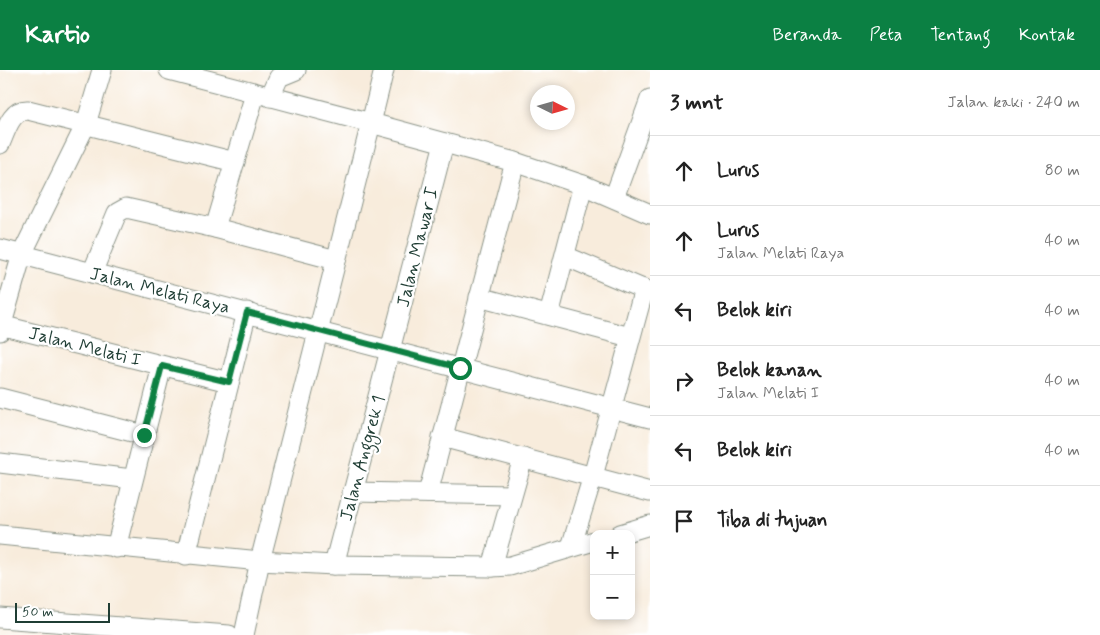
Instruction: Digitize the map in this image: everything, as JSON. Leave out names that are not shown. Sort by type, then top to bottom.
[{"type":"street","points":[[1,327],[22,254],[86,124],[102,70]]},
{"type":"street","points":[[169,70],[515,162],[584,185],[650,214]]},
{"type":"street","points":[[216,228],[235,162],[263,96],[279,77],[296,70]]},
{"type":"street","points":[[244,635],[260,561],[384,70]]},
{"type":"street","points":[[614,198],[650,99]]},
{"type":"street","points":[[0,144],[14,115],[21,110],[28,110],[235,162]]},
{"type":"street","name":"Jalan Mawar I","points":[[390,351],[444,143]]},
{"type":"street","points":[[428,493],[515,162]]},
{"type":"street","points":[[549,315],[584,185]]},
{"type":"street","points":[[92,272],[117,213],[123,209],[216,228],[336,260]]},
{"type":"street","name":"Jalan Melati Raya","points":[[0,249],[650,418]]},
{"type":"street","points":[[565,256],[647,290],[630,337],[572,547]]},
{"type":"street","points":[[479,297],[630,337]]},
{"type":"street","points":[[186,555],[247,312]]},
{"type":"street","name":"Jalan Melati I","points":[[1,327],[229,382]]},
{"type":"street","name":"Jalan Anggrek 1","points":[[334,565],[390,351]]},
{"type":"street","points":[[116,548],[162,366]]},
{"type":"street","points":[[0,398],[144,435]]},
{"type":"street","points":[[442,437],[650,492]]},
{"type":"street","points":[[492,567],[523,458]]},
{"type":"street","points":[[0,463],[132,479]]},
{"type":"street","points":[[352,492],[512,495]]},
{"type":"street","points":[[633,530],[650,525]]},
{"type":"street","points":[[0,535],[260,561],[334,565],[492,567],[510,566],[590,542]]},
{"type":"street","points":[[0,618],[108,631],[229,635]]},
{"type":"route","points":[[144,435],[162,366],[229,382],[247,312],[460,368]]}]
